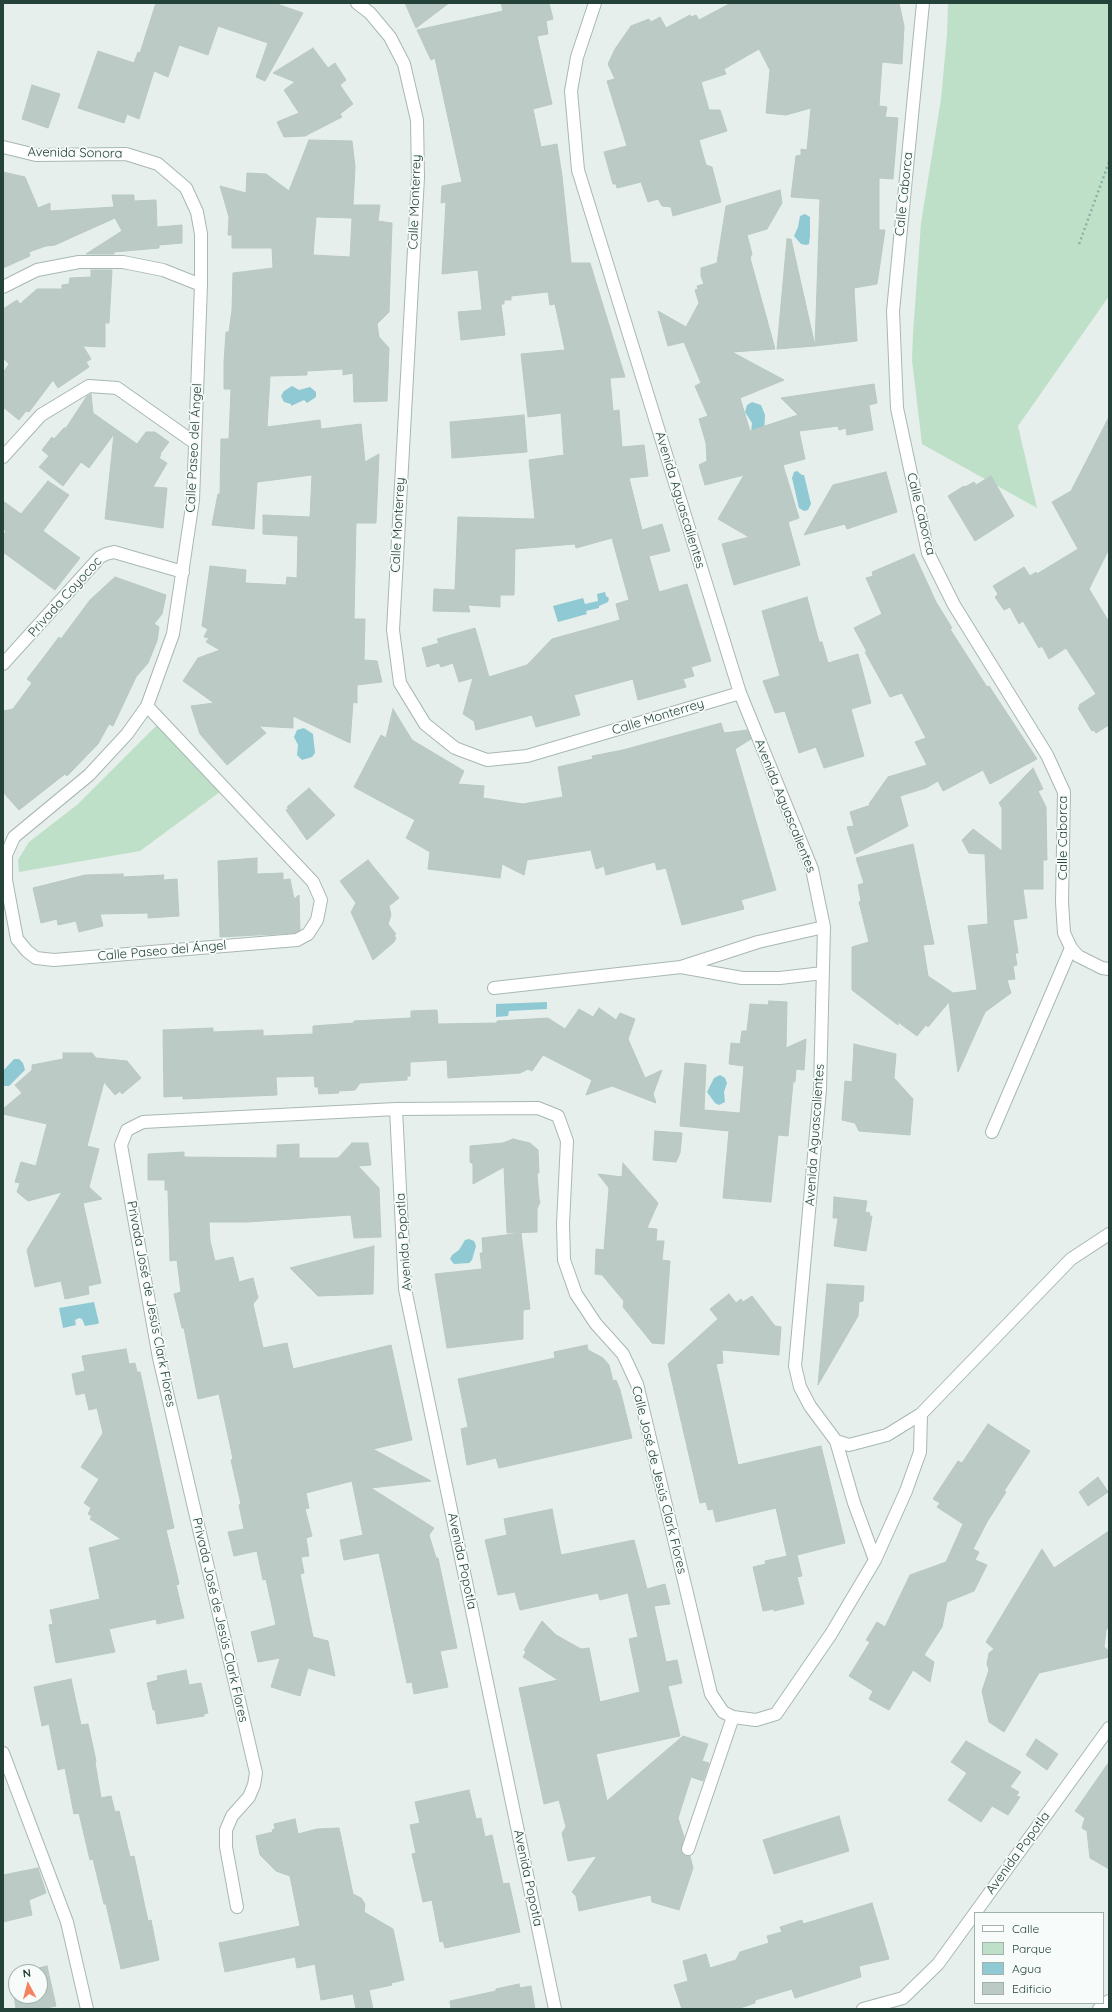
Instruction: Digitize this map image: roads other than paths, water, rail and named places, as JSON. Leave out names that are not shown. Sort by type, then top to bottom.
[{"type":"street","name":"Calle Monterrey","points":[[357,3],[370,13],[390,37],[404,64],[417,120],[418,177],[393,630],[400,683],[425,724],[455,748],[488,760],[527,756],[740,693]]},
{"type":"street","name":"Avenida Aguascalientes","points":[[595,3],[577,57],[571,91],[578,170],[740,693],[812,869],[824,927],[820,1089],[795,1366],[800,1387],[810,1406],[836,1441]]},
{"type":"street","name":"Calle Caborca","points":[[923,3],[893,311],[897,408],[928,553],[954,605],[1047,755],[1064,792],[1062,902],[1064,933],[1071,948],[1078,956],[1090,963],[1109,969]]},
{"type":"street","name":"Avenida Sonora","points":[[3,148],[36,155],[126,154],[158,164],[186,188]]},
{"type":"street","name":"Calle Paseo del Ángel","points":[[147,706],[313,882],[321,900],[317,920],[308,934],[296,940],[54,960],[36,958],[26,951],[16,939],[6,880],[6,855],[14,837],[103,761],[127,734],[147,706],[173,634],[193,500],[201,285],[201,234],[197,212],[186,188]]},
{"type":"street","points":[[3,287],[37,270],[79,262],[123,262],[163,270],[201,285]]},
{"type":"street","points":[[3,457],[41,416],[89,386],[117,388],[196,444]]},
{"type":"street","name":"Privada Coyococ","points":[[3,664],[100,557],[114,552],[183,572]]},
{"type":"street","points":[[494,988],[681,967],[758,942],[824,927]]},
{"type":"street","points":[[992,1132],[1071,948]]},
{"type":"street","points":[[681,967],[742,978],[780,978],[823,973]]},
{"type":"street","name":"Calle José de Jesús Clark Flores","points":[[396,1109],[538,1108],[558,1116],[567,1141],[563,1224],[564,1260],[576,1294],[596,1324],[623,1354],[637,1384],[712,1694],[723,1712],[733,1717]]},
{"type":"street","name":"Privada José de Jesús Clark Flores","points":[[237,1907],[226,1847],[226,1830],[232,1816],[248,1797],[254,1785],[256,1773],[159,1358],[121,1145],[127,1130],[143,1122],[396,1109]]},
{"type":"street","name":"Avenida Popotla","points":[[396,1109],[406,1289],[555,2009]]},
{"type":"street","points":[[875,1560],[854,1503],[836,1441],[849,1444],[888,1435],[921,1414],[1071,1260],[1109,1234]]},
{"type":"street","points":[[688,1849],[733,1717],[756,1720],[776,1714],[831,1634],[875,1560],[906,1491],[920,1452],[921,1414]]},
{"type":"street","name":"Avenida Popotla","points":[[976,1912],[1109,1728]]},
{"type":"street","points":[[3,1753],[67,1922],[87,2009]]},
{"type":"street","name":"Avenida Popotla","points":[[863,2009],[903,1998],[938,1964],[974,1914]]},
{"type":"street","points":[[1099,2009],[1109,2001]]},
{"type":"water","points":[[805,214],[810,217],[809,244],[806,245],[801,244],[794,236],[798,227],[800,216]]},
{"type":"water","points":[[292,386],[299,390],[310,387],[316,392],[316,397],[307,403],[304,400],[291,406],[291,404],[284,402],[281,396],[284,391]]},
{"type":"water","points":[[752,402],[761,405],[765,415],[764,433],[751,433],[752,423],[745,412],[747,405]]},
{"type":"water","points":[[797,471],[804,475],[811,504],[808,510],[804,511],[799,508],[792,478],[794,472]]},
{"type":"water","points":[[605,592],[606,596],[609,598],[608,602],[599,606],[599,608],[586,611],[587,614],[558,622],[553,606],[583,598],[585,604],[598,601],[597,594]]},
{"type":"water","points":[[304,728],[313,734],[315,753],[312,757],[302,760],[297,755],[298,745],[294,737],[297,730]]},
{"type":"water","points":[[547,1002],[547,1009],[509,1011],[508,1016],[496,1017],[496,1004]]},
{"type":"water","points":[[14,1059],[19,1059],[23,1063],[25,1070],[9,1086],[3,1086],[3,1071]]},
{"type":"water","points":[[720,1075],[725,1078],[727,1083],[724,1092],[725,1102],[719,1105],[715,1103],[707,1092],[714,1078]]},
{"type":"water","points":[[469,1239],[474,1241],[476,1246],[472,1260],[469,1263],[454,1264],[450,1259],[452,1255],[459,1250],[465,1240]]},
{"type":"water","points":[[94,1302],[99,1323],[85,1326],[82,1319],[79,1318],[75,1320],[76,1325],[63,1328],[59,1308]]}]
